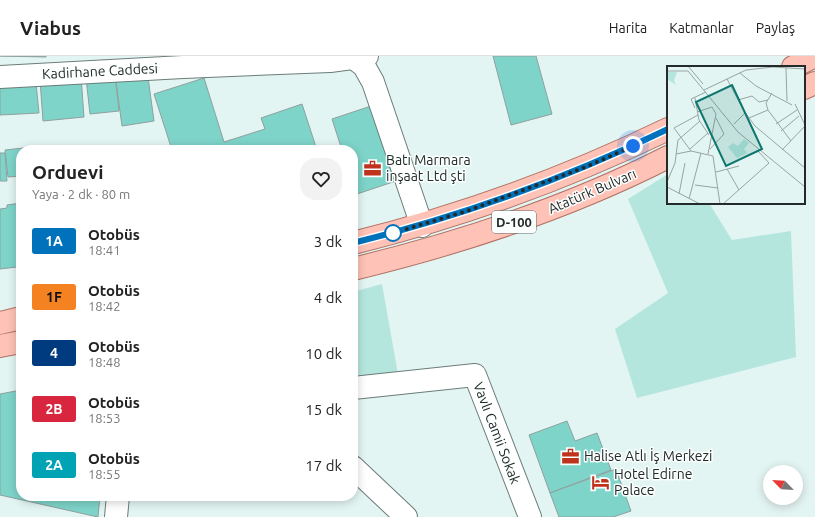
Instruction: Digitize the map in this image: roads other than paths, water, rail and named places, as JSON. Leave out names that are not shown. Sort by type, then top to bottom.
[{"type":"main road","points":[[795,66],[815,56]]},
{"type":"main road","points":[[805,88],[815,83]]},
{"type":"main road","name":"Atatürk Bulvarı","points":[[358,242],[422,226],[467,211],[588,166],[667,129]]},
{"type":"main road","name":"Atatürk Bulvarı","points":[[358,268],[458,241],[526,218],[605,186],[667,157]]},
{"type":"main road","points":[[0,323],[16,319]]},
{"type":"main road","points":[[0,346],[16,343]]},
{"type":"street","name":"Kadirhane Caddesi","points":[[0,77],[183,61],[330,61],[361,57]]},
{"type":"street","points":[[361,57],[373,82],[422,226]]},
{"type":"street","name":"Vavlı Camii Sokak","points":[[358,387],[475,374],[530,517]]},
{"type":"street","points":[[358,472],[406,517]]},
{"type":"street","points":[[116,517],[118,501]]},
{"type":"place","name":"Batı Marmara inşaat Ltd şti","points":[[373,168]]},
{"type":"place","name":"Halise Atlı İş Merkezi","points":[[571,456]]},
{"type":"place","name":"Hotel Edirne Palace","points":[[601,482]]}]
